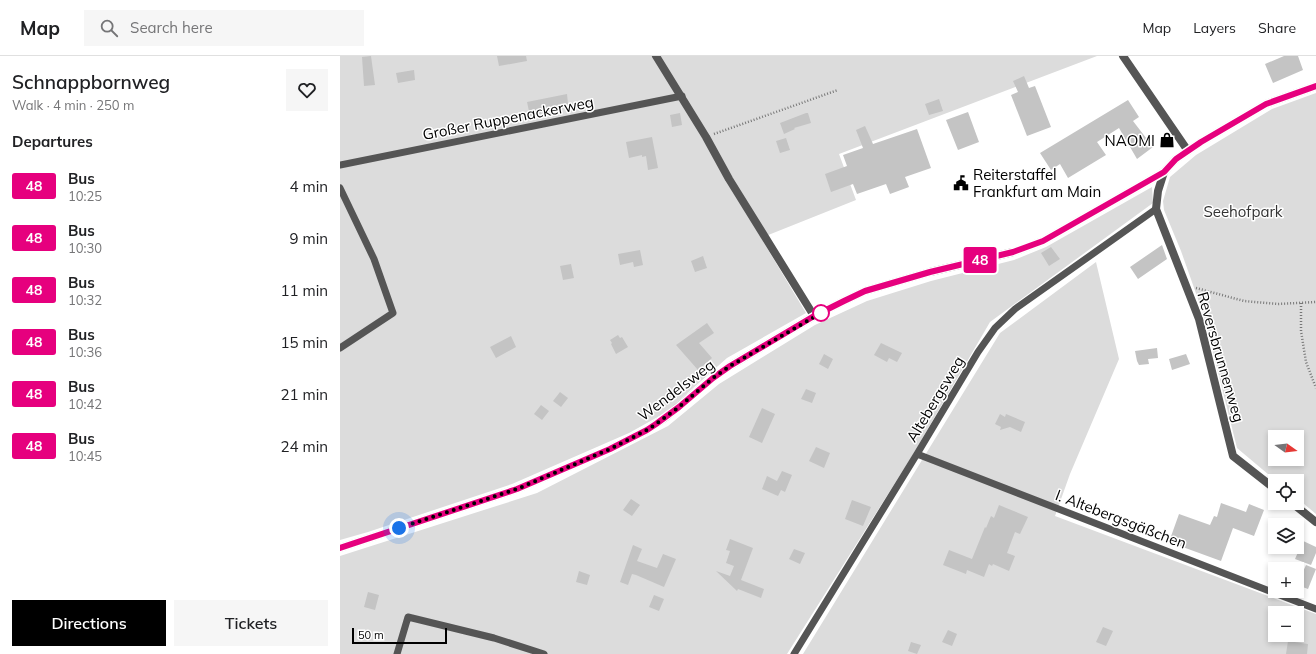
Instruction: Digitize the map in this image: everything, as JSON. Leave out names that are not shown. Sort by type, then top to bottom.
[{"type":"street","points":[[656,56],[682,96],[729,179],[814,316]]},
{"type":"street","points":[[1123,56],[1188,151]]},
{"type":"street","name":"Wendelsweg","points":[[340,548],[517,489],[610,449],[647,430],[666,417],[713,378],[730,366],[814,316],[865,291],[930,272],[1013,252],[1043,241],[1164,172],[1176,159],[1201,142],[1266,104],[1316,86]]},
{"type":"street","name":"Reversbrunnenweg","points":[[1164,172],[1158,191],[1156,209],[1199,319],[1234,456],[1268,483]]},
{"type":"street","points":[[1301,510],[1316,522]]},
{"type":"lane","name":"Großer Ruppenackerweg","points":[[340,165],[682,96]]},
{"type":"lane","points":[[340,188],[374,259],[393,313],[340,348]]},
{"type":"lane","name":"Altebergsweg","points":[[794,654],[918,454],[978,352],[995,328],[1015,309],[1156,209]]},
{"type":"lane","name":"I. Altebergsgäßchen","points":[[918,454],[1316,609]]},
{"type":"lane","points":[[397,654],[408,617],[494,638],[544,654]]},
{"type":"path","points":[[706,137],[838,90]]},
{"type":"path","points":[[1186,285],[1244,301],[1278,304],[1316,302]]},
{"type":"path","points":[[1301,303],[1301,331],[1306,362],[1316,388]]},
{"type":"green space","points":[[340,56],[1097,56],[839,154],[856,200],[761,238],[806,313],[727,358],[665,413],[629,433],[512,484],[340,540]]},
{"type":"green space","name":"Seehofpark","points":[[1316,93],[1316,514],[1304,504],[1304,474],[1268,474],[1237,448],[1204,316],[1181,251],[1164,210],[1163,201],[1170,177],[1196,155],[1272,109]]},
{"type":"green space","points":[[1152,187],[1153,203],[990,322],[912,456],[787,654],[340,654],[340,556],[537,493],[668,426],[719,384],[815,325],[867,301],[931,281],[1014,260],[1046,247]]},
{"type":"green space","points":[[1096,262],[1119,359],[1070,474],[1055,516],[1268,596],[1268,598],[1273,598],[1295,606],[1268,606],[1268,642],[1304,642],[1304,609],[1316,614],[1316,654],[803,654],[1000,333]]},
{"type":"building","points":[[371,56],[375,85],[364,86],[362,57]]},
{"type":"building","points":[[497,56],[526,56],[527,61],[499,66]]},
{"type":"building","points":[[1284,56],[1298,56],[1303,70],[1273,83],[1265,64]]},
{"type":"building","points":[[414,70],[415,80],[398,83],[396,73]]},
{"type":"building","points":[[1024,76],[1029,88],[1035,86],[1051,127],[1027,136],[1011,95],[1018,92],[1013,81]]},
{"type":"building","points":[[567,94],[568,104],[563,105],[563,107],[543,111],[543,113],[530,116],[527,102]]},
{"type":"building","points":[[939,99],[943,111],[929,115],[925,104]]},
{"type":"building","points":[[1128,100],[1139,117],[1133,121],[1153,147],[1137,159],[1119,128],[1097,142],[1106,155],[1068,178],[1060,164],[1051,170],[1040,153]]},
{"type":"building","points":[[968,112],[979,142],[958,150],[946,120]]},
{"type":"building","points":[[680,113],[682,125],[672,127],[670,115]]},
{"type":"building","points":[[808,113],[811,123],[794,128],[795,129],[784,134],[780,123]]},
{"type":"building","points":[[865,126],[873,144],[917,129],[931,168],[905,177],[909,187],[890,194],[886,184],[857,194],[853,184],[831,192],[825,174],[847,166],[843,155],[863,148],[856,130]]},
{"type":"building","points":[[652,137],[658,168],[648,170],[646,156],[642,157],[642,155],[629,158],[626,142]]},
{"type":"building","points":[[786,138],[790,150],[780,153],[776,141]]},
{"type":"building","points":[[1162,245],[1167,259],[1138,279],[1130,267]]},
{"type":"building","points":[[1051,247],[1060,259],[1049,266],[1041,253]]},
{"type":"building","points":[[640,250],[643,265],[634,267],[633,262],[620,265],[618,254]]},
{"type":"building","points":[[703,256],[707,268],[695,272],[691,261]]},
{"type":"building","points":[[571,264],[574,278],[563,280],[560,266]]},
{"type":"building","points":[[707,323],[714,333],[699,343],[712,358],[698,370],[676,345]]},
{"type":"building","points":[[618,335],[620,338],[622,337],[628,347],[616,354],[610,340]]},
{"type":"building","points":[[511,336],[516,347],[496,358],[490,347]]},
{"type":"building","points":[[881,343],[902,353],[897,362],[889,358],[887,362],[874,355]]},
{"type":"building","points":[[1157,348],[1158,358],[1148,359],[1149,364],[1139,365],[1135,351]]},
{"type":"building","points":[[824,354],[833,359],[828,369],[819,364]]},
{"type":"building","points":[[1186,354],[1190,364],[1172,370],[1169,359]]},
{"type":"building","points":[[806,389],[816,393],[812,403],[801,399]]},
{"type":"building","points":[[560,392],[568,398],[561,407],[553,401]]},
{"type":"building","points":[[541,405],[549,411],[542,420],[534,414]]},
{"type":"building","points":[[762,408],[775,414],[762,443],[749,437]]},
{"type":"building","points":[[1000,414],[1005,417],[1006,414],[1025,422],[1021,432],[1010,427],[1000,430],[1001,427],[995,424]]},
{"type":"building","points":[[816,447],[830,453],[824,468],[809,461]]},
{"type":"building","points":[[782,471],[792,475],[785,492],[781,490],[778,496],[762,489],[767,476],[777,481]]},
{"type":"building","points":[[631,499],[640,505],[632,516],[623,510]]},
{"type":"building","points":[[852,500],[871,507],[863,526],[845,519]]},
{"type":"building","points":[[1221,503],[1246,512],[1249,504],[1264,510],[1254,536],[1233,528],[1221,561],[1169,542],[1179,514],[1210,525],[1214,516],[1217,517]]},
{"type":"building","points":[[999,505],[1028,517],[1020,534],[1015,532],[1007,553],[1015,556],[1009,571],[993,564],[992,566],[989,564],[984,577],[967,570],[966,574],[943,565],[949,550],[972,559],[985,527],[986,528],[991,516],[994,518]]},
{"type":"building","points":[[730,539],[753,548],[741,580],[764,589],[761,598],[738,589],[737,591],[716,571],[730,576],[734,566],[726,563],[730,551],[726,550]]},
{"type":"building","points":[[1304,541],[1316,547],[1316,553],[1311,565],[1295,559],[1297,554],[1304,554]]},
{"type":"building","points":[[633,545],[642,549],[637,561],[657,568],[663,554],[676,559],[664,587],[632,574],[628,585],[620,582]]},
{"type":"building","points":[[794,549],[805,553],[800,564],[789,559]]},
{"type":"building","points":[[1306,565],[1316,569],[1308,589],[1304,588],[1304,569]]},
{"type":"building","points":[[579,571],[590,575],[587,585],[576,582]]},
{"type":"building","points":[[368,592],[379,595],[375,610],[364,607]]},
{"type":"building","points":[[654,595],[664,599],[659,611],[649,607]]},
{"type":"building","points":[[1103,627],[1113,631],[1106,646],[1096,642]]},
{"type":"building","points":[[948,630],[957,634],[952,646],[942,642]]},
{"type":"building","points":[[911,642],[921,645],[917,654],[908,651]]},
{"type":"building","points":[[1288,642],[1308,644],[1307,654],[1286,654]]},
{"type":"bus line","name":"48","points":[[340,548],[517,489],[610,449],[647,430],[679,407],[713,378],[730,366],[814,316],[865,291],[930,272],[1013,252],[1043,241],[1164,172],[1176,159],[1201,142],[1266,104],[1316,86]]},
{"type":"place","name":"NAOMI","points":[[1167,140]]},
{"type":"place","name":"Reiterstaffel Frankfurt am Main","points":[[961,183]]},
{"type":"route","points":[[399,528],[517,489],[610,449],[656,424],[730,366],[821,313]]}]
